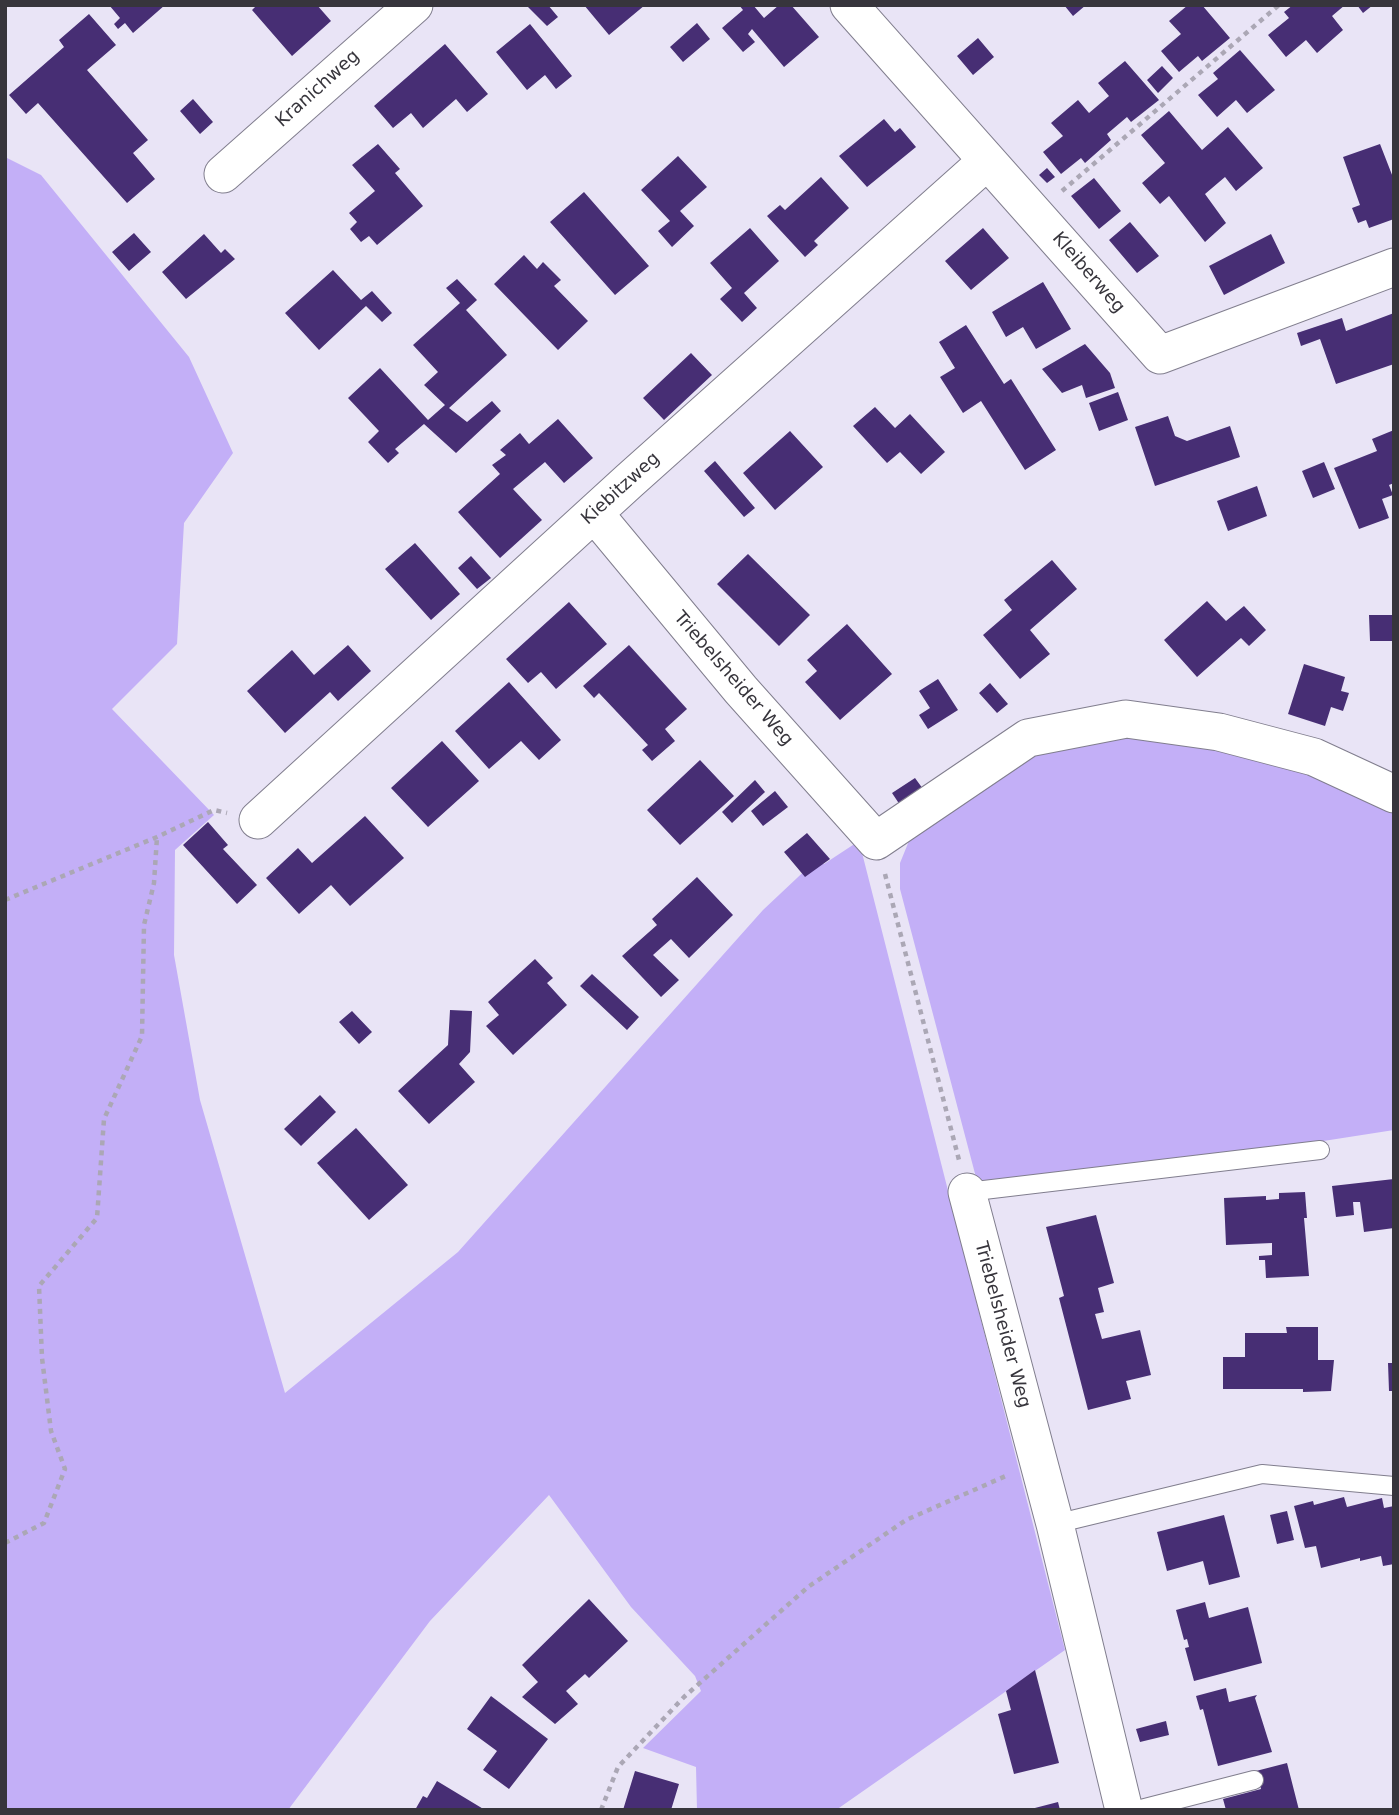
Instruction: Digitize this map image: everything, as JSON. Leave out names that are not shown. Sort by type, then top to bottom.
[{"type":"street","name":"Kranichweg","points":[[223,174],[414,5]]},
{"type":"street","name":"Kleiberweg","points":[[849,5],[1160,355],[1394,267]]},
{"type":"street","name":"Kiebitzweg","points":[[258,820],[594,513],[988,161]]},
{"type":"street","name":"Triebelsheider Weg","points":[[594,513],[740,690],[876,841]]},
{"type":"street","points":[[876,841],[1028,738],[1126,719],[1219,732],[1314,757],[1394,794]]},
{"type":"street","name":"Triebelsheider Weg","points":[[967,1192],[1055,1524],[1124,1810]]},
{"type":"lane","points":[[967,1192],[1320,1150]]},
{"type":"lane","points":[[1055,1524],[1262,1474],[1394,1486]]},
{"type":"lane","points":[[1137,1810],[1254,1780]]},
{"type":"path","points":[[1035,213],[1279,5]]},
{"type":"path","points":[[5,900],[157,837],[214,810],[258,820]]},
{"type":"path","points":[[5,1543],[44,1523],[65,1469],[51,1431],[42,1358],[39,1286],[97,1218],[104,1119],[142,1036],[144,925],[154,883],[157,837]]},
{"type":"path","points":[[876,841],[967,1192]]},
{"type":"path","points":[[601,1810],[618,1767],[684,1697],[808,1587],[906,1520],[1038,1462]]},
{"type":"shaded area","points":[[5,157],[41,175],[189,357],[233,453],[184,523],[177,644],[112,709],[214,815],[175,850],[174,955],[200,1100],[285,1393],[458,1252],[763,910],[814,862],[824,864],[859,841],[1065,1650],[836,1810],[697,1810],[696,1767],[643,1748],[701,1691],[695,1676],[631,1607],[549,1495],[430,1621],[288,1810],[5,1810]]},
{"type":"shaded area","points":[[1125,733],[1217,743],[1308,770],[1394,810],[1394,1130],[978,1185],[900,889],[900,863],[911,836],[1034,749]]},
{"type":"building","points":[[109,5],[165,5],[133,33],[125,23],[118,29],[114,24],[120,18]]},
{"type":"building","points":[[257,5],[317,5],[331,21],[292,56],[252,10]]},
{"type":"building","points":[[526,5],[548,5],[558,17],[547,26]]},
{"type":"building","points":[[584,5],[645,5],[609,35]]},
{"type":"building","points":[[739,5],[753,5],[764,18],[779,5],[791,5],[819,37],[784,67],[752,29],[748,34],[755,42],[743,52],[722,28],[743,10]]},
{"type":"building","points":[[1064,5],[1086,5],[1073,16]]},
{"type":"building","points":[[1188,5],[1202,5],[1230,38],[1202,61],[1198,56],[1179,72],[1161,51],[1181,34],[1169,21]]},
{"type":"building","points":[[1293,5],[1345,5],[1332,16],[1343,30],[1317,53],[1306,40],[1286,57],[1268,35],[1289,18],[1284,12]]},
{"type":"building","points":[[1357,5],[1373,5],[1363,13]]},
{"type":"building","points":[[89,14],[116,45],[87,70],[148,140],[133,153],[155,179],[127,203],[38,103],[26,114],[9,95],[64,47],[59,40]]},
{"type":"building","points":[[697,23],[710,39],[683,62],[670,47]]},
{"type":"building","points":[[530,24],[572,76],[556,89],[545,75],[527,90],[496,52]]},
{"type":"building","points":[[978,38],[994,57],[973,75],[957,56]]},
{"type":"building","points":[[445,44],[488,94],[467,112],[456,99],[423,128],[411,113],[393,128],[374,106]]},
{"type":"building","points":[[1240,50],[1275,90],[1247,113],[1236,100],[1217,117],[1198,95],[1218,79],[1213,73]]},
{"type":"building","points":[[1125,61],[1159,100],[1131,122],[1127,117],[1107,134],[1111,140],[1085,163],[1081,158],[1061,174],[1043,152],[1063,136],[1051,123],[1078,100],[1089,113],[1109,96],[1098,83]]},
{"type":"building","points":[[1162,66],[1173,78],[1158,93],[1147,80]]},
{"type":"building","points":[[193,99],[213,122],[200,134],[180,111]]},
{"type":"building","points":[[1169,111],[1202,150],[1228,127],[1263,168],[1236,191],[1225,177],[1205,194],[1226,223],[1205,242],[1169,196],[1160,204],[1142,183],[1165,163],[1141,135]]},
{"type":"building","points":[[884,119],[895,132],[900,128],[916,147],[867,187],[839,156]]},
{"type":"building","points":[[378,144],[400,169],[395,173],[423,206],[377,245],[369,236],[361,242],[350,229],[357,222],[349,213],[375,191],[352,165]]},
{"type":"building","points":[[1380,144],[1394,180],[1394,219],[1369,228],[1366,220],[1358,223],[1352,208],[1360,205],[1343,157]]},
{"type":"building","points":[[678,156],[707,187],[680,211],[694,226],[672,247],[658,231],[670,221],[641,190]]},
{"type":"building","points":[[1047,168],[1055,177],[1047,183],[1039,175]]},
{"type":"building","points":[[821,177],[849,208],[814,241],[818,245],[805,257],[767,216],[780,205],[785,210]]},
{"type":"building","points":[[1094,178],[1121,211],[1099,229],[1071,196]]},
{"type":"building","points":[[584,192],[649,266],[615,295],[550,222]]},
{"type":"building","points":[[1130,222],[1159,256],[1137,273],[1109,240]]},
{"type":"building","points":[[750,228],[779,261],[744,293],[757,308],[742,322],[720,299],[732,288],[710,263]]},
{"type":"building","points":[[983,228],[1009,258],[971,290],[945,261]]},
{"type":"building","points":[[134,233],[151,252],[129,271],[112,252]]},
{"type":"building","points":[[204,234],[221,253],[225,249],[235,259],[186,299],[162,272]]},
{"type":"building","points":[[1271,234],[1285,263],[1224,295],[1209,266]]},
{"type":"building","points":[[524,255],[537,269],[543,262],[561,280],[554,286],[588,321],[558,350],[494,284]]},
{"type":"building","points":[[333,270],[361,300],[372,291],[392,313],[382,322],[366,306],[319,350],[285,313]]},
{"type":"building","points":[[457,279],[477,300],[466,310],[507,355],[449,408],[467,422],[492,401],[501,411],[456,453],[424,424],[395,449],[399,453],[388,463],[368,442],[379,431],[348,398],[380,368],[428,420],[445,405],[424,385],[438,372],[413,345],[460,303],[446,288]]},
{"type":"building","points":[[1043,282],[1071,329],[1036,349],[1023,327],[1006,337],[992,312]]},
{"type":"building","points":[[1394,313],[1394,364],[1336,384],[1320,339],[1301,346],[1297,333],[1342,318],[1346,331]]},
{"type":"building","points":[[966,325],[1004,384],[1011,379],[1056,450],[1025,470],[981,401],[963,413],[940,377],[955,368],[939,342]]},
{"type":"building","points":[[1085,344],[1110,373],[1115,388],[1086,398],[1082,385],[1062,393],[1042,369]]},
{"type":"building","points":[[691,353],[712,375],[664,420],[643,398]]},
{"type":"building","points":[[1118,392],[1128,420],[1099,431],[1089,403]]},
{"type":"building","points":[[875,407],[895,428],[910,414],[945,452],[921,474],[900,452],[887,463],[853,426]]},
{"type":"building","points":[[1168,416],[1175,436],[1187,441],[1230,426],[1240,457],[1155,486],[1135,427]]},
{"type":"building","points":[[558,419],[593,458],[564,483],[545,462],[513,489],[542,520],[500,558],[458,512],[500,474],[492,465],[506,455],[500,450],[520,433],[529,444]]},
{"type":"building","points":[[1394,430],[1394,483],[1389,485],[1393,495],[1382,499],[1389,518],[1359,529],[1334,468],[1377,451],[1372,439]]},
{"type":"building","points":[[790,431],[823,467],[775,510],[743,473]]},
{"type":"building","points":[[715,461],[755,508],[744,517],[704,471]]},
{"type":"building","points":[[1324,462],[1335,489],[1313,498],[1302,471]]},
{"type":"building","points":[[1257,486],[1267,516],[1228,531],[1217,501]]},
{"type":"building","points":[[415,543],[460,594],[431,620],[385,569]]},
{"type":"building","points":[[748,554],[810,615],[779,646],[717,584]]},
{"type":"building","points":[[471,556],[491,578],[477,589],[458,568]]},
{"type":"building","points":[[1052,560],[1077,589],[1030,630],[1050,654],[1020,679],[983,635],[1012,610],[1004,600]]},
{"type":"building","points":[[1207,601],[1226,621],[1244,606],[1266,630],[1249,646],[1241,638],[1197,677],[1164,640]]},
{"type":"building","points":[[569,602],[607,644],[556,689],[541,672],[528,683],[506,659]]},
{"type":"building","points":[[1369,615],[1394,615],[1394,641],[1370,641]]},
{"type":"building","points":[[847,624],[892,674],[840,720],[805,682],[817,671],[807,660]]},
{"type":"building","points":[[348,645],[371,671],[338,701],[330,692],[285,733],[247,691],[292,650],[314,675]]},
{"type":"building","points":[[629,645],[687,709],[665,729],[675,741],[652,761],[642,750],[648,745],[599,693],[594,698],[583,686]]},
{"type":"building","points":[[1304,664],[1345,677],[1341,691],[1349,693],[1343,711],[1331,707],[1325,726],[1288,714]]},
{"type":"building","points":[[938,679],[958,710],[928,729],[919,715],[930,708],[919,691]]},
{"type":"building","points":[[509,682],[561,740],[539,760],[521,741],[489,769],[455,731]]},
{"type":"building","points":[[990,683],[1008,704],[997,713],[979,693]]},
{"type":"building","points":[[442,741],[479,781],[428,827],[391,788]]},
{"type":"building","points":[[700,760],[734,796],[680,845],[647,810]]},
{"type":"building","points":[[915,778],[923,789],[900,805],[892,793]]},
{"type":"building","points":[[755,780],[765,792],[732,823],[722,812]]},
{"type":"building","points":[[775,791],[788,807],[763,826],[751,811]]},
{"type":"building","points":[[365,816],[404,858],[350,906],[331,885],[299,914],[266,878],[298,848],[312,863]]},
{"type":"building","points":[[208,822],[228,845],[223,849],[257,885],[237,904],[183,845]]},
{"type":"building","points":[[807,833],[830,859],[805,877],[784,852]]},
{"type":"building","points":[[697,877],[733,915],[689,958],[671,939],[653,955],[679,980],[661,997],[622,956],[657,925],[652,919]]},
{"type":"building","points":[[535,959],[553,978],[547,983],[567,1005],[513,1055],[486,1026],[499,1015],[488,1002]]},
{"type":"building","points":[[592,974],[639,1017],[627,1030],[580,986]]},
{"type":"building","points":[[450,1010],[472,1011],[470,1052],[459,1064],[475,1082],[429,1124],[398,1091],[448,1045]]},
{"type":"building","points":[[352,1011],[372,1032],[359,1044],[339,1022]]},
{"type":"building","points":[[320,1095],[336,1112],[301,1146],[284,1129]]},
{"type":"building","points":[[356,1128],[408,1185],[369,1220],[317,1163]]},
{"type":"building","points":[[1394,1179],[1394,1228],[1364,1232],[1360,1202],[1353,1202],[1354,1215],[1336,1217],[1332,1186]]},
{"type":"building","points":[[1305,1192],[1307,1218],[1304,1218],[1309,1276],[1266,1278],[1265,1260],[1259,1260],[1259,1256],[1272,1255],[1272,1243],[1226,1245],[1224,1198],[1266,1196],[1266,1200],[1279,1199],[1279,1193]]},
{"type":"building","points":[[1096,1215],[1114,1283],[1098,1288],[1104,1312],[1095,1314],[1102,1339],[1140,1330],[1151,1375],[1126,1381],[1131,1399],[1088,1410],[1059,1298],[1064,1296],[1046,1227]]},
{"type":"building","points":[[1286,1327],[1318,1327],[1318,1360],[1334,1360],[1331,1391],[1223,1389],[1223,1357],[1245,1357],[1245,1333],[1287,1333]]},
{"type":"building","points":[[1388,1363],[1394,1363],[1394,1391],[1389,1391]]},
{"type":"building","points":[[1344,1497],[1347,1507],[1382,1498],[1384,1508],[1394,1506],[1394,1564],[1383,1566],[1381,1556],[1360,1561],[1360,1558],[1321,1568],[1316,1546],[1305,1548],[1294,1506],[1313,1501],[1314,1505]]},
{"type":"building","points":[[1287,1511],[1294,1540],[1277,1544],[1270,1515]]},
{"type":"building","points":[[1224,1515],[1240,1577],[1209,1585],[1203,1561],[1167,1571],[1157,1532]]},
{"type":"building","points":[[589,1599],[628,1641],[589,1678],[585,1674],[566,1691],[578,1704],[555,1724],[522,1697],[538,1682],[522,1665]]},
{"type":"building","points":[[1205,1602],[1209,1618],[1248,1607],[1262,1663],[1194,1681],[1185,1648],[1189,1647],[1187,1639],[1184,1640],[1176,1610]]},
{"type":"building","points":[[1035,1670],[1059,1763],[1014,1774],[998,1714],[1011,1710],[1006,1691]]},
{"type":"building","points":[[1226,1688],[1229,1702],[1257,1695],[1255,1698],[1272,1752],[1218,1766],[1203,1709],[1200,1710],[1196,1696]]},
{"type":"building","points":[[491,1696],[548,1739],[509,1789],[483,1770],[497,1751],[467,1729]]},
{"type":"building","points":[[1166,1721],[1169,1735],[1140,1742],[1136,1729]]},
{"type":"building","points":[[1287,1763],[1299,1810],[1226,1810],[1223,1799],[1261,1789],[1256,1771]]},
{"type":"building","points":[[635,1771],[679,1784],[671,1810],[623,1810]]},
{"type":"building","points":[[437,1781],[485,1810],[415,1810],[423,1796],[427,1798]]},
{"type":"building","points":[[1058,1802],[1060,1810],[1031,1810],[1031,1809]]}]
